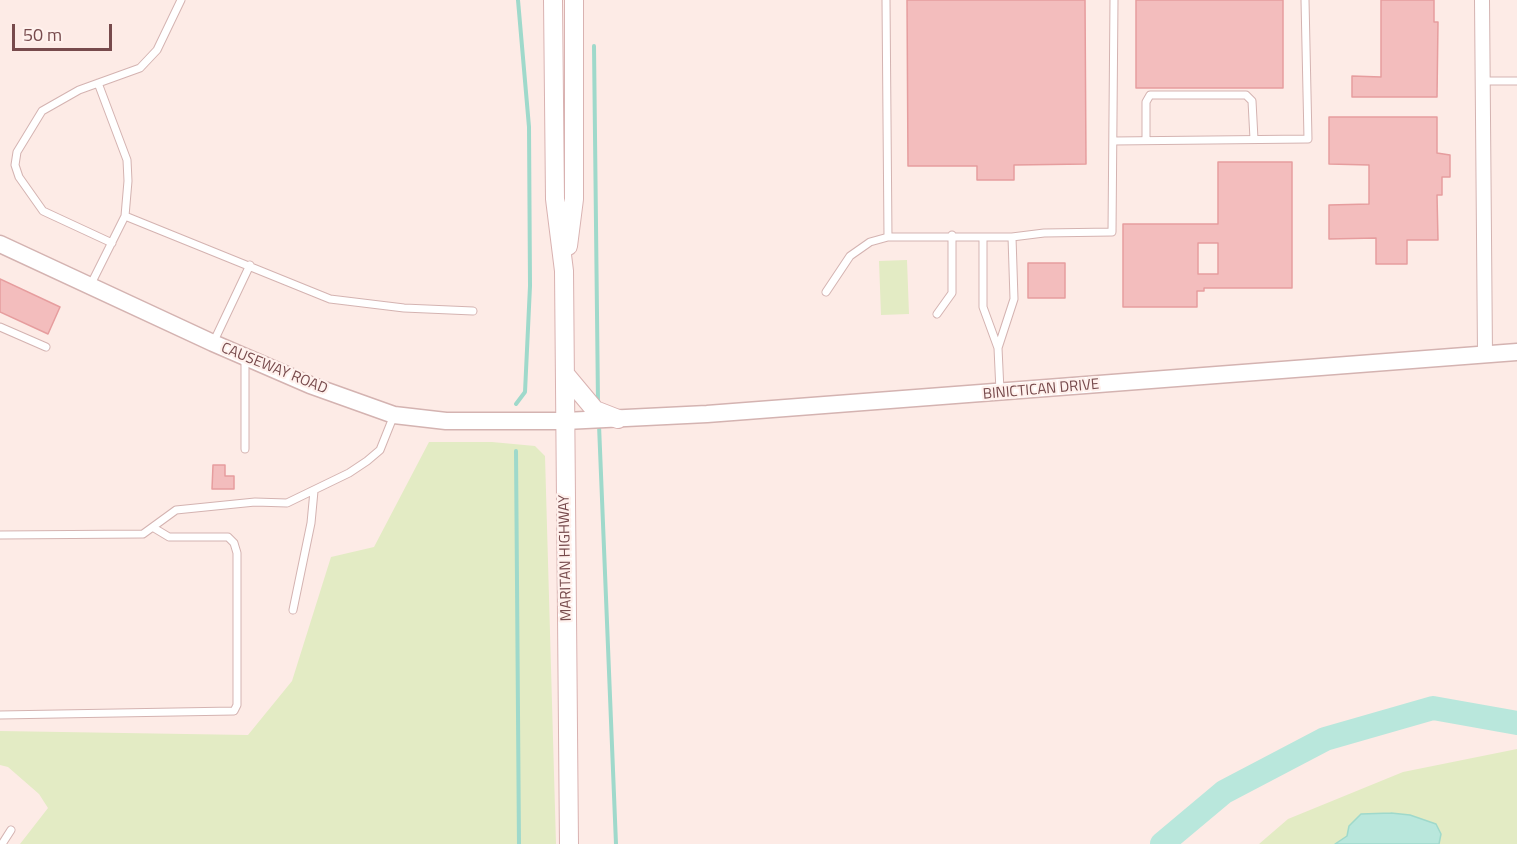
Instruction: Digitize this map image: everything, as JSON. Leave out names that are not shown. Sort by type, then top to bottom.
[{"type":"main road","name":"MARITAN HIGHWAY","points":[[553,0],[555,199],[564,272],[569,844]]},
{"type":"main road","name":"MARITAN HIGHWAY","points":[[564,272],[574,199],[574,0]]},
{"type":"main road","points":[[565,374],[595,410],[618,419]]},
{"type":"street","points":[[1482,0],[1485,354]]},
{"type":"street","name":"CAUSEWAY ROAD","points":[[0,244],[245,357],[310,385],[394,415],[446,421],[565,421]]},
{"type":"street","name":"BINICTICAN DRIVE","points":[[565,421],[1000,393],[1517,352]]},
{"type":"lane","points":[[112,243],[43,211],[19,177],[15,165],[17,152],[42,111],[79,90],[140,68],[157,50],[181,0]]},
{"type":"lane","points":[[886,0],[888,237]]},
{"type":"lane","points":[[826,292],[850,256],[870,242],[888,237],[1012,237],[1044,232],[1112,232],[1114,0]]},
{"type":"lane","points":[[1114,141],[1308,139],[1305,0]]},
{"type":"lane","points":[[1482,81],[1517,81]]},
{"type":"lane","points":[[90,287],[125,216],[127,160],[98,83]]},
{"type":"lane","points":[[1146,140],[1146,102],[1150,95],[1246,95],[1252,101],[1254,139]]},
{"type":"lane","points":[[125,216],[330,299],[404,308],[473,311]]},
{"type":"lane","points":[[937,314],[952,293],[952,236]]},
{"type":"lane","points":[[983,237],[983,307],[999,348]]},
{"type":"lane","points":[[1000,393],[999,348],[1014,299],[1012,237]]},
{"type":"lane","points":[[213,343],[250,265]]},
{"type":"lane","points":[[0,327],[46,348]]},
{"type":"lane","points":[[245,357],[245,449]]},
{"type":"lane","points":[[0,535],[143,534],[176,510],[255,502],[287,503],[349,473],[380,450],[394,415]]},
{"type":"lane","points":[[293,610],[311,523],[314,491]]},
{"type":"lane","points":[[0,715],[234,711],[237,705],[237,553],[234,543],[228,537],[169,537],[154,528]]},
{"type":"lane","points":[[2,844],[11,830]]},
{"type":"green space","points":[[907,260],[909,314],[881,315],[879,261]]},
{"type":"green space","points":[[429,442],[492,442],[535,446],[545,456],[556,844],[20,844],[48,808],[39,794],[8,767],[0,765],[0,731],[248,735],[292,681],[331,557],[374,547]]},
{"type":"green space","points":[[1517,749],[1517,844],[1259,844],[1288,819],[1403,772]]},
{"type":"water","points":[[1361,814],[1410,815],[1436,824],[1441,834],[1439,844],[1335,844],[1347,836],[1349,826]]},
{"type":"building","points":[[907,0],[1085,0],[1086,164],[1014,165],[1014,180],[977,180],[977,166],[908,166]]},
{"type":"building","points":[[1136,0],[1283,0],[1283,88],[1136,88]]},
{"type":"building","points":[[1381,0],[1434,0],[1434,22],[1438,22],[1437,97],[1352,97],[1352,76],[1381,77]]},
{"type":"building","points":[[1329,117],[1437,117],[1437,153],[1450,155],[1450,177],[1442,177],[1442,195],[1437,195],[1438,240],[1407,240],[1407,264],[1376,264],[1376,238],[1329,239],[1329,205],[1369,204],[1369,165],[1329,164]]},
{"type":"building","points":[[1218,162],[1292,162],[1292,288],[1204,288],[1204,291],[1197,291],[1197,307],[1123,307],[1123,224],[1218,224]],"holes":[[[1198,243],[1218,243],[1218,274],[1198,274]]]},
{"type":"building","points":[[1028,263],[1065,263],[1065,298],[1028,298]]},
{"type":"building","points":[[0,279],[60,307],[48,334],[0,312]]},
{"type":"building","points":[[213,465],[225,465],[225,476],[234,476],[234,489],[212,489]]},
{"type":"waterway","points":[[516,404],[525,392],[530,286],[529,127],[518,0]]},
{"type":"waterway","points":[[594,46],[598,403]]},
{"type":"waterway","points":[[599,425],[616,844]]},
{"type":"waterway","points":[[516,451],[519,844]]},
{"type":"waterway","points":[[1162,844],[1224,792],[1325,739],[1433,708],[1517,723]]}]
